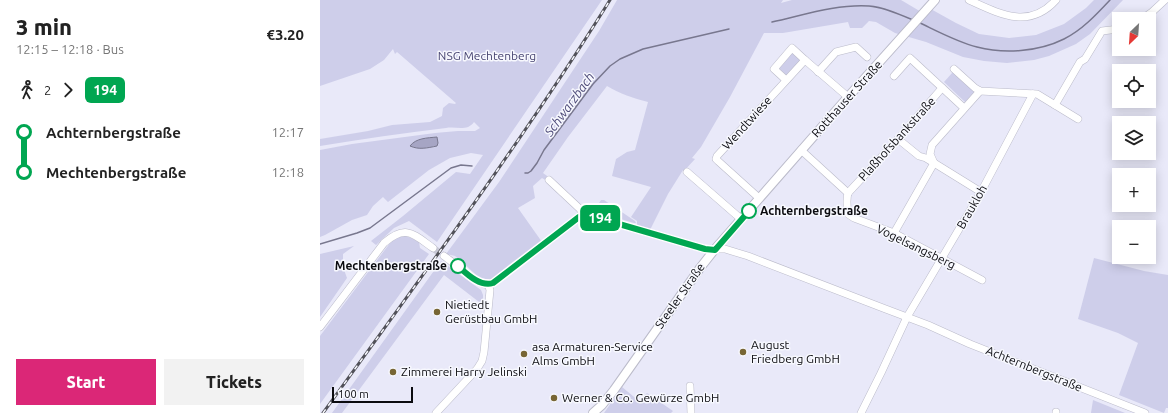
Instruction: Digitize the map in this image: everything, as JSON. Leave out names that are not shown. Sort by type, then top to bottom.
[{"type":"main road","name":"Rotthauser Straße","points":[[759,198],[936,0]]},
{"type":"main road","name":"Steeler Straße","points":[[593,413],[602,405],[614,390],[700,268],[759,198]]},
{"type":"street","points":[[969,0],[997,12],[1018,18],[1039,13],[1047,9],[1056,0]]},
{"type":"street","points":[[1152,12],[1165,0]]},
{"type":"street","points":[[1055,105],[1080,62],[1085,60],[1102,31],[1112,30]]},
{"type":"street","points":[[818,72],[836,52],[856,47],[867,57]]},
{"type":"street","points":[[786,80],[774,69],[792,48],[848,97]]},
{"type":"street","name":"Plaßhofsbankstraße","points":[[848,193],[898,139],[942,88],[910,58],[894,76]]},
{"type":"street","name":"Wendtwiese","points":[[759,198],[716,159],[717,156],[806,60]]},
{"type":"street","points":[[954,69],[980,91],[1037,94],[1078,119]]},
{"type":"street","points":[[942,88],[964,108]]},
{"type":"street","points":[[934,163],[930,154],[932,146],[980,91]]},
{"type":"street","name":"Braukloh","points":[[861,413],[907,317],[981,192],[1033,94]]},
{"type":"street","points":[[898,139],[919,156],[926,158],[981,192]]},
{"type":"street","points":[[801,150],[848,193]]},
{"type":"street","points":[[894,233],[934,163]]},
{"type":"street","points":[[687,172],[741,219]]},
{"type":"street","points":[[444,256],[481,282],[488,284],[497,280],[583,215],[580,208],[549,180]]},
{"type":"street","name":"Vogelsangsberg","points":[[848,193],[848,214],[861,221],[894,233],[982,280]]},
{"type":"street","name":"Achternbergstraße","points":[[583,215],[588,215],[705,249],[725,249],[748,256],[907,317],[970,344],[1145,413]]},
{"type":"street","points":[[320,327],[384,242],[393,235],[402,232],[411,233],[433,248]]},
{"type":"street","points":[[436,413],[473,374],[482,361],[490,290],[488,284]]},
{"type":"street","points":[[690,386],[691,413]]},
{"type":"green space","name":"NSG Mechtenberg","points":[[320,0],[602,0],[437,242],[409,221],[394,228],[376,245],[371,241],[456,172],[470,174],[483,155],[471,153],[450,158],[429,170],[388,202],[383,197],[373,206],[367,215],[352,220],[320,237],[320,150],[352,144],[435,133],[475,131],[480,128],[474,122],[465,128],[430,130],[320,146],[320,139],[368,131],[392,125],[430,122],[442,116],[443,108],[449,103],[456,103],[397,52],[395,54],[393,49],[384,60],[370,69],[320,86]]},
{"type":"green space","points":[[617,0],[783,0],[781,3],[792,0],[901,0],[923,13],[929,8],[979,34],[1009,38],[1036,35],[1064,24],[1086,8],[1094,0],[1123,0],[1090,34],[1076,44],[1049,56],[1034,60],[1007,63],[963,57],[926,42],[895,33],[876,22],[869,21],[862,28],[850,28],[848,22],[783,33],[764,33],[730,97],[701,147],[692,158],[695,159],[684,171],[683,170],[668,194],[649,232],[637,229],[637,221],[631,217],[651,187],[612,176],[616,159],[627,152],[635,150],[648,102],[627,96],[607,86],[543,173],[550,178],[547,181],[542,178],[533,186],[535,198],[518,208],[542,242],[494,279],[482,278],[455,256],[446,254],[499,182],[599,31]]},
{"type":"green space","points":[[792,52],[802,60],[787,76],[778,67]]},
{"type":"green space","points":[[953,72],[974,92],[965,102],[944,82]]},
{"type":"green space","points":[[601,200],[604,200],[636,223],[597,212],[596,208]]},
{"type":"green space","points":[[403,235],[419,242],[420,248],[429,254],[320,404],[320,336],[394,238]]},
{"type":"green space","points":[[354,246],[343,254],[343,267],[347,278],[320,317],[320,254]]},
{"type":"green space","points":[[1094,258],[1112,263],[1112,264],[1168,275],[1168,408],[1166,408],[1164,413],[1119,395],[1138,343],[1118,333],[1078,319]]},
{"type":"green space","points":[[441,261],[481,290],[483,295],[483,305],[444,275],[342,413],[332,413]]},
{"type":"green space","points":[[622,387],[639,401],[647,393],[673,411],[671,413],[604,413]]},
{"type":"green space","points":[[1093,400],[1125,413],[1091,413]]},
{"type":"shaded area","points":[[437,137],[437,146],[420,148],[410,146],[415,141]]},
{"type":"waterway","name":"Schwarzbach","points":[[918,22],[955,39],[977,47],[998,51],[1032,49],[1043,47],[1071,35],[1088,22],[1110,0]]},
{"type":"waterway","name":"Schwarzbach","points":[[772,22],[832,8],[857,6],[880,8],[913,20]]},
{"type":"waterway","name":"Schwarzbach","points":[[525,173],[531,171],[544,150],[593,84],[610,66],[620,59],[643,49],[729,29]]},
{"type":"waterway","name":"Schwarzbach","points":[[320,244],[370,228],[451,168],[461,165],[472,166]]},
{"type":"tunnel","points":[[433,248],[444,256]]},
{"type":"railway","points":[[323,413],[434,260],[506,157],[542,105],[610,0]]},
{"type":"bus line","name":"194","points":[[458,266],[484,284],[493,283],[583,215],[588,215],[705,249],[715,250],[749,211]]},
{"type":"place","name":"Achternbergstraße","points":[[749,211]]},
{"type":"place","name":"Mechtenbergstraße","points":[[458,266]]},
{"type":"place","name":"Nietiedt Gerüstbau GmbH","points":[[437,312]]},
{"type":"place","name":"August Friedberg GmbH","points":[[743,352]]},
{"type":"place","name":"asa Armaturen-Service Alms GmbH","points":[[524,354]]},
{"type":"place","name":"Zimmerei Harry Jelinski","points":[[393,372]]},
{"type":"place","name":"Werner & Co. Gewürze GmbH","points":[[554,398]]}]
